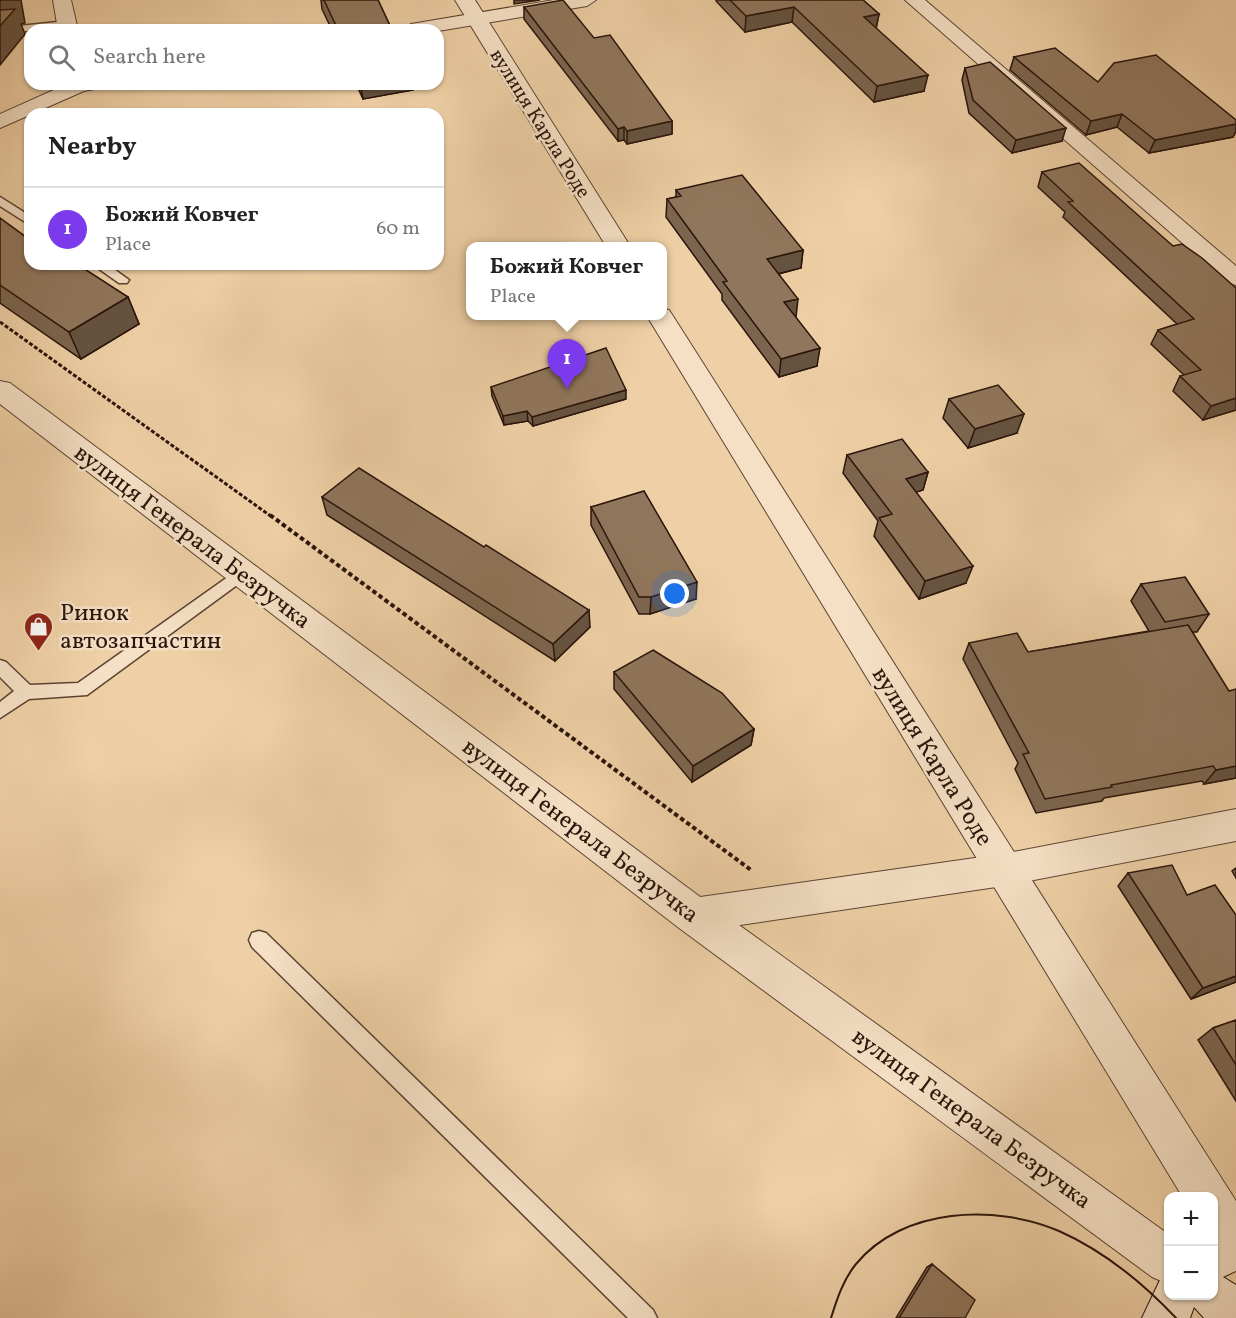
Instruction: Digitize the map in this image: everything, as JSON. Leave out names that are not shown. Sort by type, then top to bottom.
[{"type":"street","points":[[62,0],[66,24]]},
{"type":"street","name":"вулиця Карла Роде","points":[[465,0],[616,242]]},
{"type":"street","points":[[444,24],[587,0]]},
{"type":"street","points":[[914,0],[1236,278]]},
{"type":"street","points":[[31,108],[72,90]]},
{"type":"street","points":[[0,122],[24,111]]},
{"type":"street","name":"вулиця Карла Роде","points":[[663,320],[1204,1192]]},
{"type":"street","name":"вулиця Генерала Безручка","points":[[0,390],[693,915],[1164,1258]]},
{"type":"street","points":[[693,915],[1003,870],[1236,825]]},
{"type":"street","points":[[1218,1214],[1236,1244],[1218,1255]]},
{"type":"street","points":[[1165,1318],[1174,1300]]},
{"type":"street","points":[[1218,1300],[1236,1314]]},
{"type":"lane","points":[[0,31],[24,30]]},
{"type":"lane","points":[[0,201],[24,217]]},
{"type":"lane","points":[[107,270],[123,280]]},
{"type":"lane","points":[[0,711],[26,692],[81,690],[242,573]]},
{"type":"lane","points":[[0,667],[26,692]]},
{"type":"lane","points":[[259,940],[645,1318]]},
{"type":"path","points":[[0,322],[281,523],[793,900]]},
{"type":"building","points":[[324,0],[378,0],[389,24],[335,24]]},
{"type":"building","points":[[563,0],[594,38],[610,35],[672,121],[627,131],[624,127],[618,129],[524,7]]},
{"type":"building","points":[[730,0],[863,0],[879,14],[864,17],[928,75],[877,86],[794,7],[746,16]]},
{"type":"building","points":[[15,9],[0,26],[0,10]]},
{"type":"building","points":[[1055,48],[1098,82],[1114,63],[1156,55],[1236,120],[1236,124],[1155,140],[1122,114],[1091,121],[1014,57]]},
{"type":"building","points":[[990,62],[1066,128],[1016,140],[973,100],[965,68]]},
{"type":"building","points":[[1079,163],[1173,246],[1182,244],[1236,288],[1236,398],[1211,406],[1180,376],[1201,370],[1158,330],[1194,319],[1068,202],[1073,201],[1042,172]]},
{"type":"building","points":[[742,175],[803,250],[767,259],[798,299],[784,302],[820,348],[781,359],[723,282],[727,281],[667,199],[681,196],[676,190]]},
{"type":"building","points":[[0,218],[24,236],[24,270],[86,270],[128,297],[69,332],[0,285]]},
{"type":"building","points":[[606,348],[626,390],[532,417],[527,411],[503,416],[491,387]]},
{"type":"building","points":[[998,385],[1024,414],[975,429],[949,399]]},
{"type":"building","points":[[902,439],[928,472],[906,479],[973,566],[925,581],[879,518],[892,514],[847,455]]},
{"type":"building","points":[[359,468],[589,610],[553,644],[322,497]]},
{"type":"building","points":[[644,491],[697,582],[651,597],[639,597],[591,507]]},
{"type":"building","points":[[1185,577],[1209,614],[1165,622],[1141,584]]},
{"type":"building","points":[[1188,625],[1229,691],[1236,689],[1236,766],[1216,770],[1213,766],[1045,799],[1023,754],[1029,753],[969,643],[1017,633],[1028,652]]},
{"type":"building","points":[[653,650],[722,693],[754,729],[693,766],[614,672]]},
{"type":"building","points":[[1172,865],[1187,895],[1215,885],[1236,915],[1236,976],[1203,988],[1128,873]]},
{"type":"building","points":[[1236,1020],[1236,1065],[1213,1028]]},
{"type":"building","points":[[932,1264],[975,1300],[965,1318],[899,1318]]},
{"type":"tram line","points":[[831,1318],[847,1277],[856,1264],[876,1245],[899,1231],[924,1221],[951,1216],[979,1215],[1034,1222],[1076,1239],[1122,1269],[1176,1318]]},
{"type":"place","name":"Божий Ковчег","points":[[567,389]]},
{"type":"place","name":"Ринок автозапчастин","points":[[39,652]]}]
